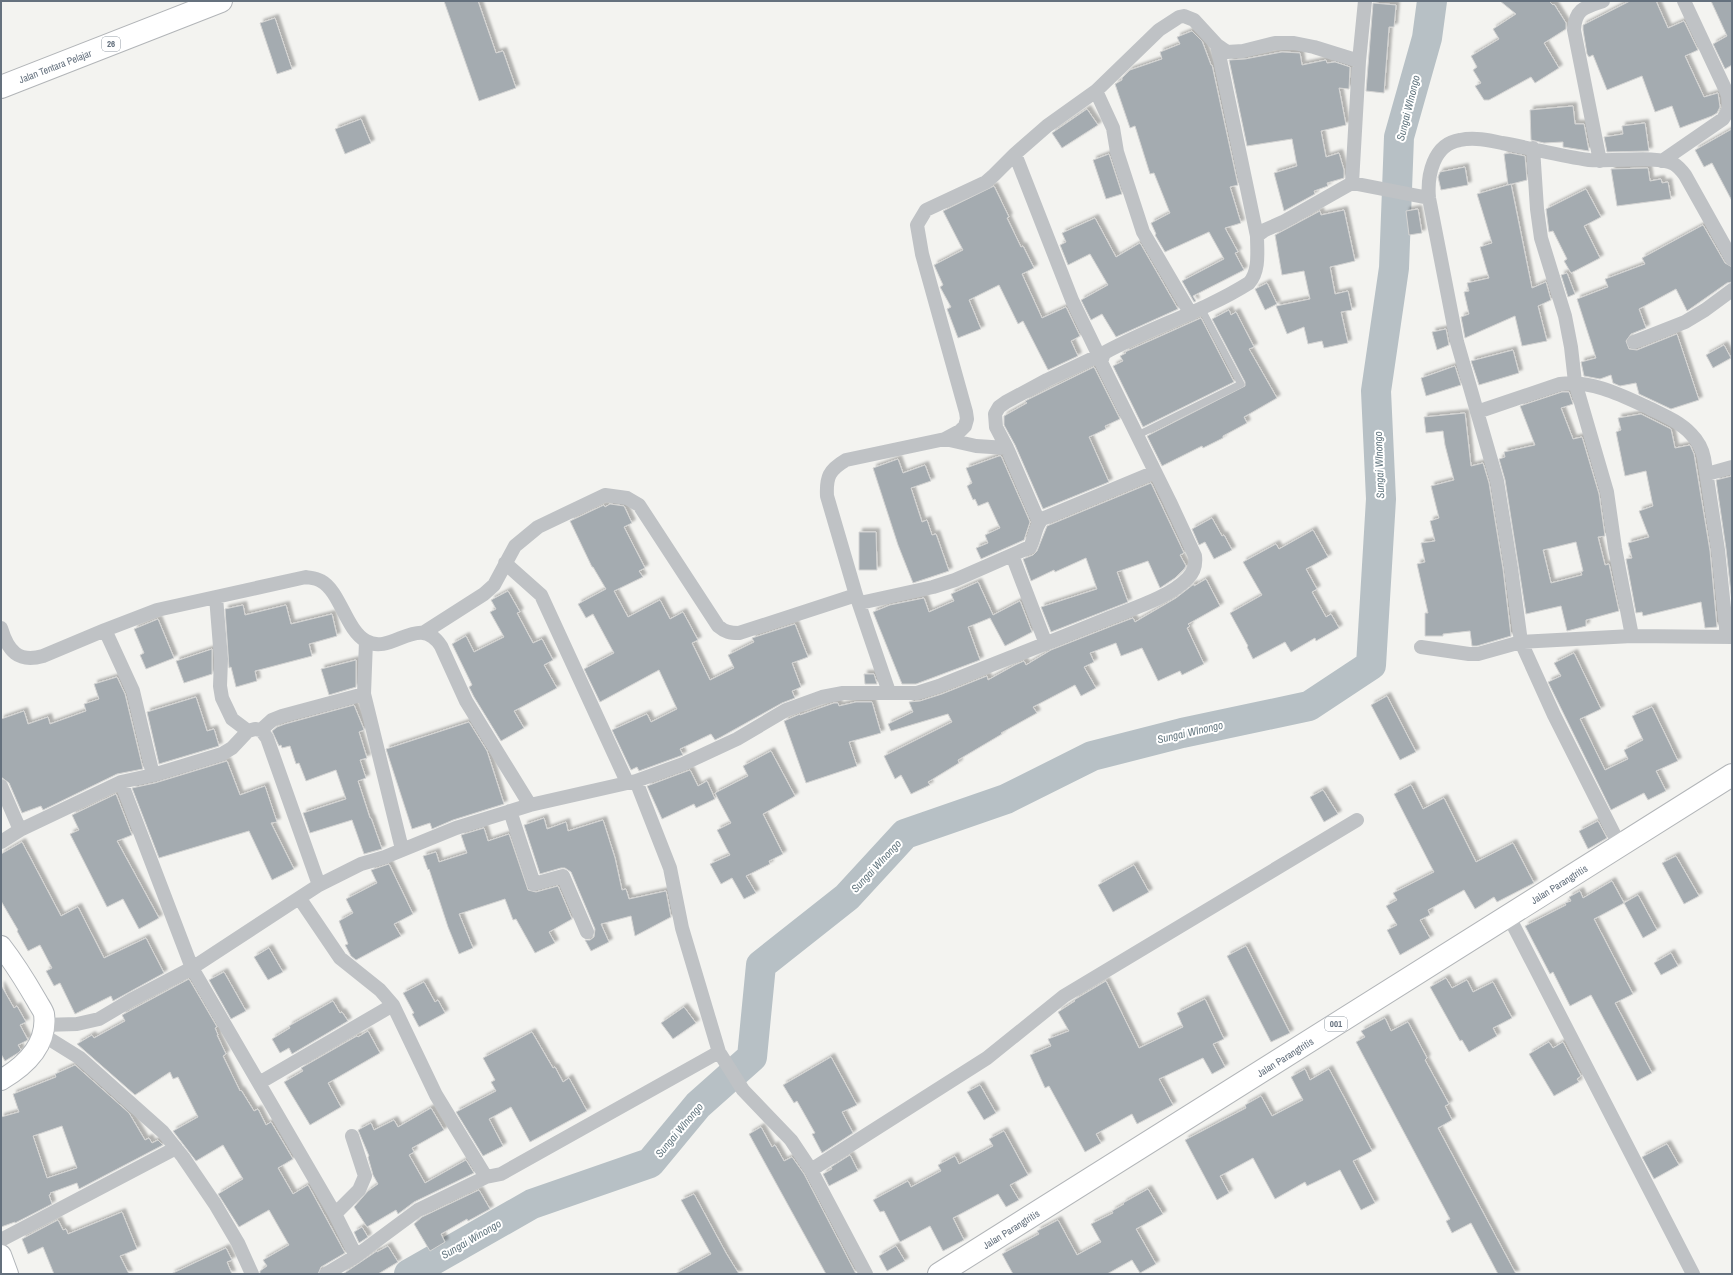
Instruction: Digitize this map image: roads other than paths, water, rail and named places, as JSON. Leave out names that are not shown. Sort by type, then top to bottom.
[{"type":"main road","name":"Jalan Tentara Pelajar","points":[[1,87],[221,1]]},
{"type":"main road","name":"Jalan Parangtritis","points":[[939,1274],[1732,774]]},
{"type":"main road","points":[[1,946],[16,966],[44,1013],[43,1030],[33,1054],[16,1071],[1,1080]]},
{"type":"main road","points":[[1,1255],[8,1274]]},
{"type":"street","points":[[1352,183],[1359,61],[1365,1]]},
{"type":"street","points":[[1600,161],[1574,30],[1576,16],[1581,10],[1603,1]]},
{"type":"street","points":[[1662,161],[1723,119],[1729,109],[1728,94],[1684,1]]},
{"type":"street","points":[[889,692],[858,599],[827,496],[826,485],[829,474],[835,466],[846,460],[945,439],[960,431],[965,426],[967,419],[922,254],[917,225],[926,210],[986,182],[1047,126],[1096,91],[1159,30],[1178,17],[1184,16],[1194,20],[1217,45],[1227,52],[1234,52],[1275,43],[1294,43],[1314,47],[1359,61]]},
{"type":"street","points":[[1039,522],[994,421],[995,414],[999,407],[1047,380],[1126,341],[1196,311],[1237,291],[1254,278],[1258,236],[1217,45]]},
{"type":"street","points":[[1096,91],[1113,128],[1117,152],[1143,232],[1196,311]]},
{"type":"street","points":[[1620,846],[1554,715],[1521,642],[1497,481],[1457,342],[1430,198],[1428,185],[1430,173],[1437,156],[1447,145],[1459,140],[1477,139],[1600,161],[1662,161],[1675,164],[1685,175],[1728,243],[1732,259]]},
{"type":"street","points":[[1533,148],[1537,209],[1541,238],[1566,323],[1575,382],[1607,492],[1615,548],[1632,636]]},
{"type":"street","points":[[43,1030],[99,1019],[131,1000],[192,968],[300,899],[319,885],[361,864],[456,828],[530,805],[632,782],[684,764],[730,742],[786,710],[805,702],[843,693],[917,693],[1046,644],[1136,607],[1165,594],[1182,583],[1192,573],[1196,562],[1193,550],[1102,362],[1101,354],[1072,300],[1015,154]]},
{"type":"street","points":[[1258,236],[1265,230],[1283,222],[1352,183],[1430,198]]},
{"type":"street","points":[[1634,342],[1685,322],[1705,310],[1732,290]]},
{"type":"street","points":[[1421,647],[1459,653],[1478,654],[1521,642],[1632,636],[1729,637],[1718,550],[1702,449],[1696,439],[1683,426],[1611,390],[1575,382],[1560,384],[1477,412]]},
{"type":"street","points":[[945,439],[976,446],[1007,448]]},
{"type":"street","points":[[1707,474],[1732,467]]},
{"type":"street","points":[[2,636],[8,647],[15,654],[24,658],[33,659],[157,610],[306,577],[322,581],[355,630],[366,642],[383,644],[422,633],[484,594],[494,585],[515,546],[538,527],[605,495],[627,498],[639,505],[718,626],[724,631],[739,633],[858,599],[933,587],[955,580],[1030,547],[1034,541],[1039,522],[1042,519],[1156,472]]},
{"type":"street","points":[[1012,555],[1046,644]]},
{"type":"street","points":[[505,563],[541,595],[632,782],[670,868],[682,928],[721,1055],[743,1090],[790,1140],[811,1170],[866,1274]]},
{"type":"street","points":[[216,596],[221,659],[220,686],[222,698],[232,719],[267,738],[319,885]]},
{"type":"street","points":[[104,630],[133,691],[154,774]]},
{"type":"street","points":[[422,633],[430,634],[441,646],[466,701],[530,805]]},
{"type":"street","points":[[366,642],[364,694],[402,849]]},
{"type":"street","points":[[1,842],[20,830],[121,782],[222,754],[272,720],[364,694]]},
{"type":"street","points":[[121,782],[192,968],[336,1214],[356,1256]]},
{"type":"street","points":[[1,786],[20,830]]},
{"type":"street","points":[[510,812],[534,884],[563,876],[587,932]]},
{"type":"street","points":[[811,1170],[987,1058],[1064,996],[1357,820]]},
{"type":"street","points":[[300,899],[340,958],[380,990],[393,1005],[436,1095],[486,1177]]},
{"type":"street","points":[[1508,915],[1693,1274]]},
{"type":"street","points":[[259,1083],[393,1005]]},
{"type":"street","points":[[43,1030],[80,1058],[163,1132],[215,1204],[238,1243],[252,1274]]},
{"type":"street","points":[[326,1274],[356,1256],[418,1210],[486,1177],[501,1174],[721,1055]]},
{"type":"street","points":[[336,1214],[359,1190],[365,1176],[352,1136]]},
{"type":"street","points":[[1,1240],[176,1148]]},
{"type":"lane","points":[[1138,435],[1241,384],[1196,311]]},
{"type":"waterway","name":"Sungai WInongo","points":[[409,1274],[532,1204],[650,1163],[698,1105],[752,1057],[761,965],[847,897],[905,834],[1006,799],[1092,756],[1182,733],[1309,706],[1371,665],[1381,499],[1376,391],[1394,268],[1399,137],[1427,38],[1432,1]]},
{"type":"water label","name":"Sungai Winongo","points":[[471,1239]]}]
